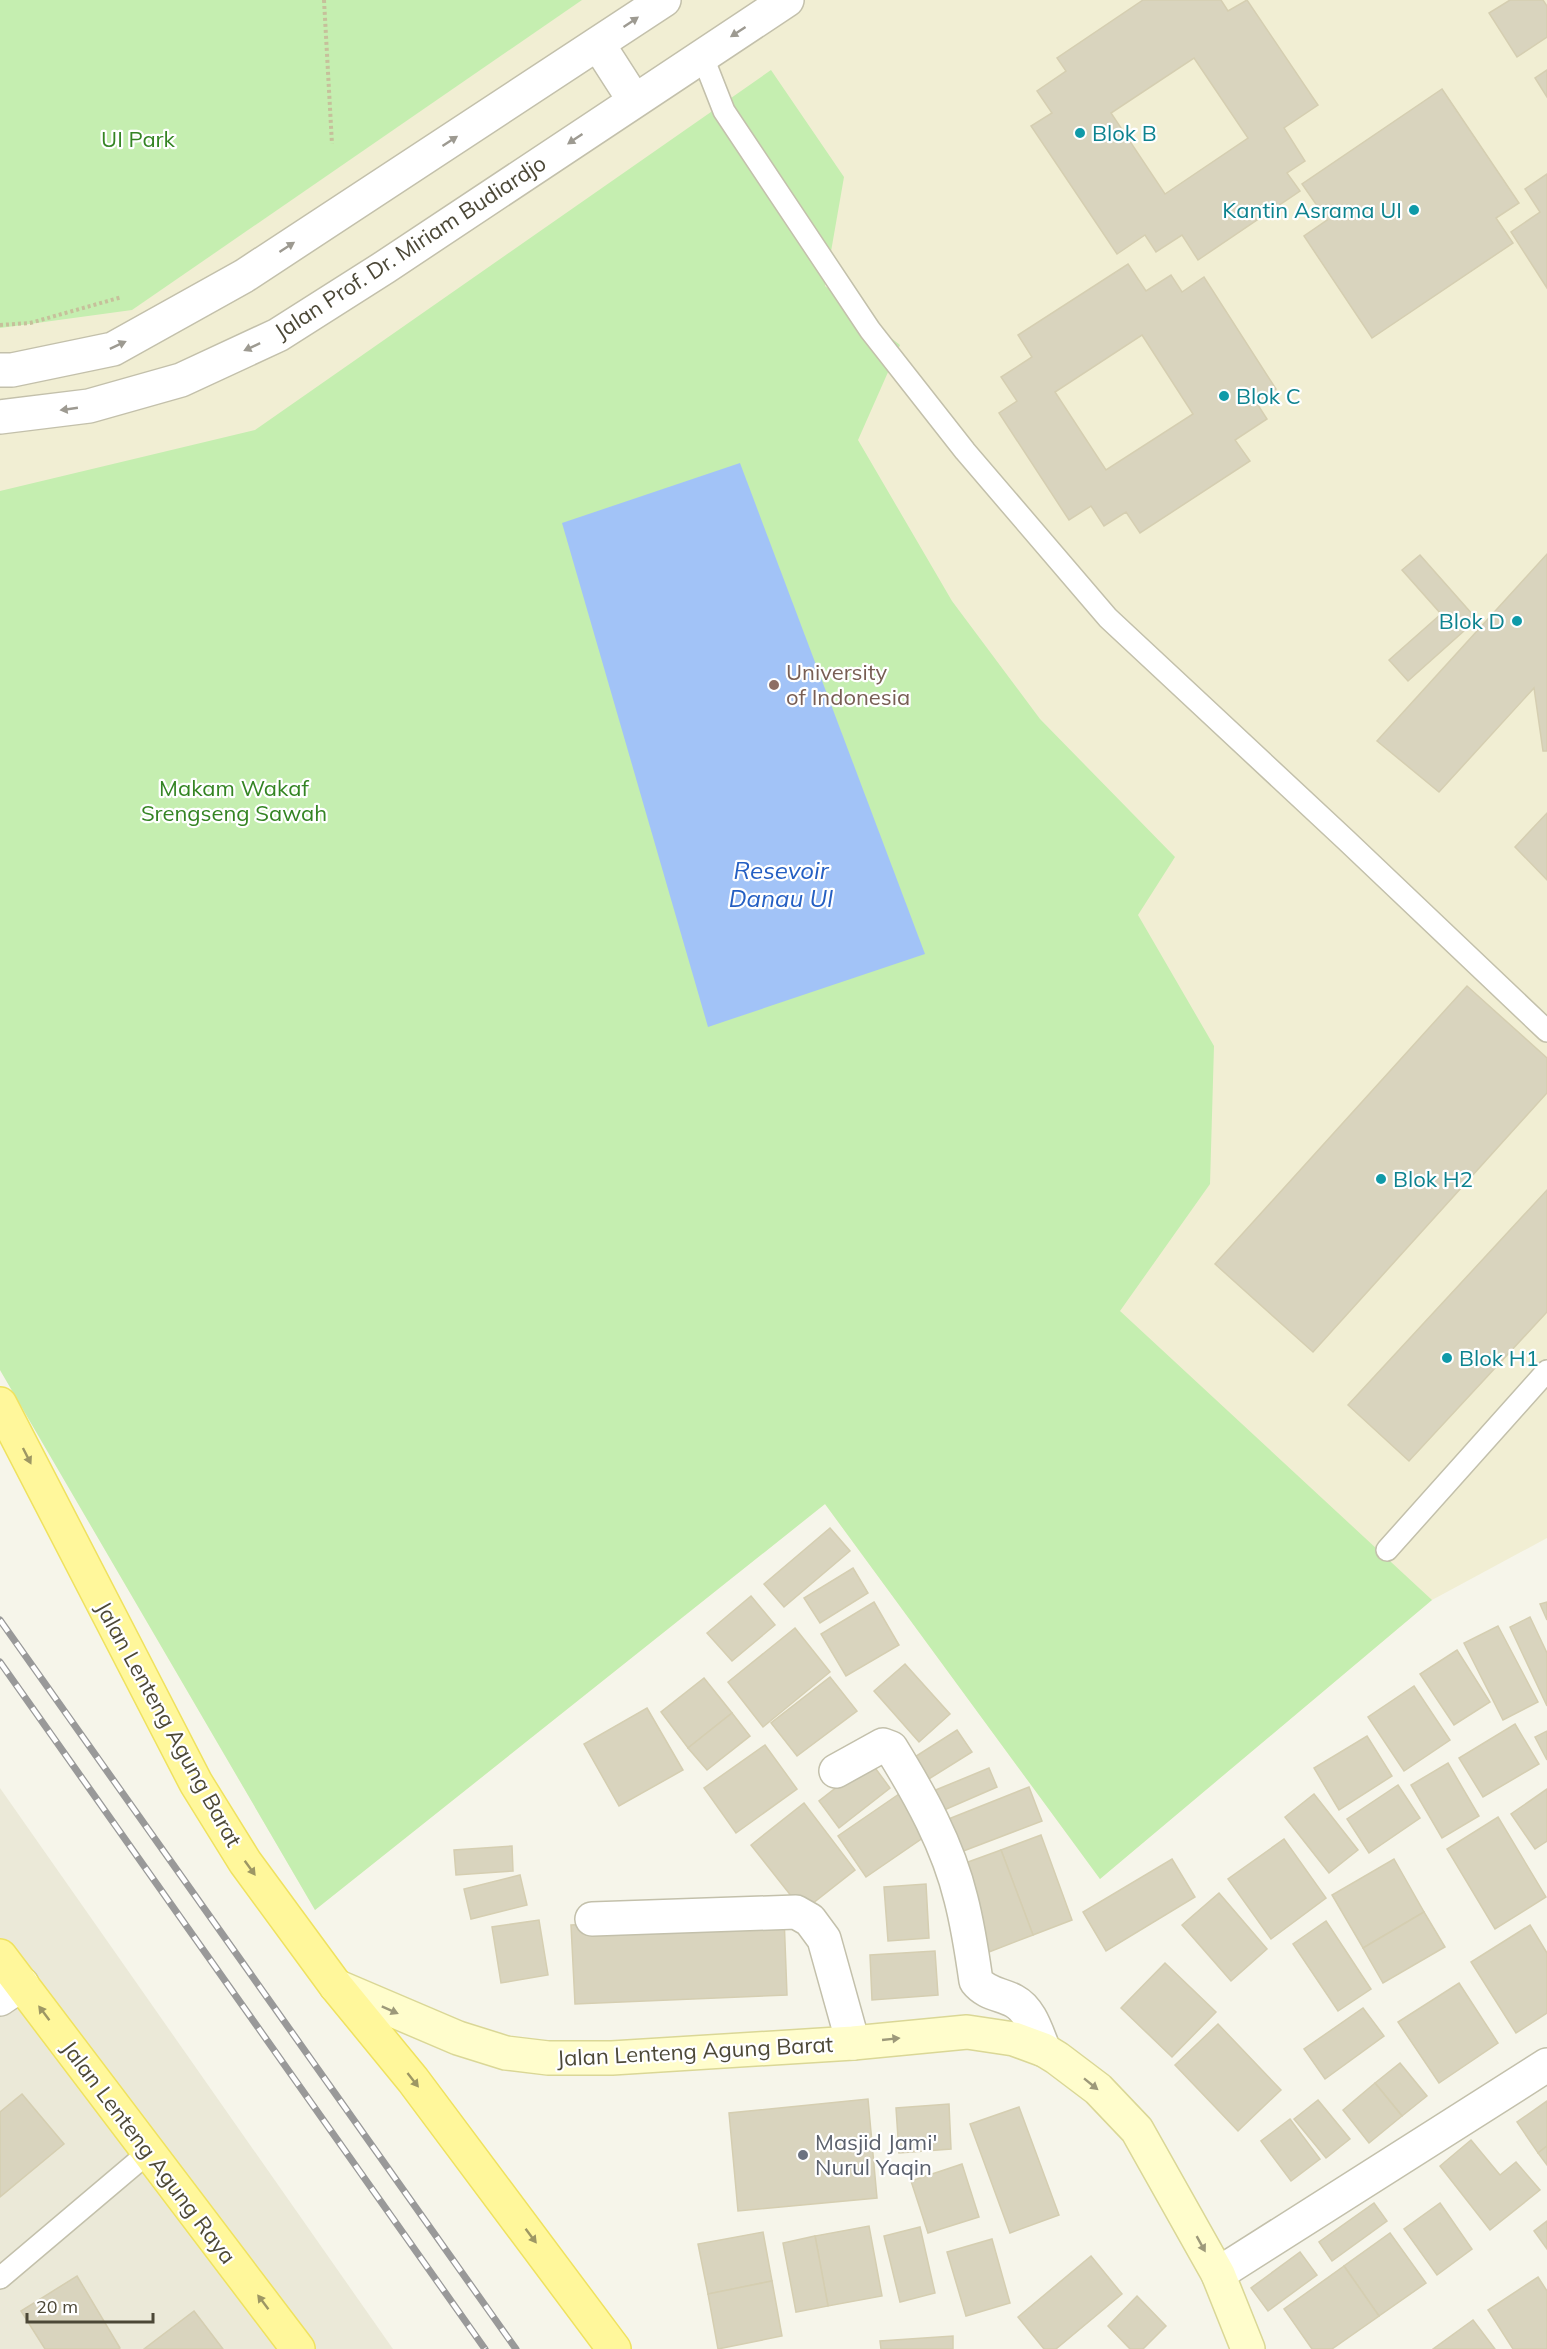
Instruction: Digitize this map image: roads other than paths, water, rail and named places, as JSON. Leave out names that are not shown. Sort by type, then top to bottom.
[{"type":"main road","name":"Jalan Lenteng Agung Barat","points":[[0,1404],[196,1783],[245,1862],[336,1986],[458,2038],[506,2053],[548,2058],[612,2058],[853,2043],[967,2032],[1014,2039],[1044,2050],[1098,2089],[1137,2130],[1218,2274],[1248,2349]]},
{"type":"main road","name":"Jalan Lenteng Agung Raya","points":[[0,1956],[11,1991],[149,2152],[298,2349]]},
{"type":"main road","points":[[336,1986],[413,2080],[614,2349]]},
{"type":"street","points":[[0,370],[12,370],[114,349],[244,276],[664,0]]},
{"type":"street","name":"Jalan Prof. Dr. Miriam Budiardjo","points":[[0,417],[89,406],[181,380],[278,335],[385,267],[787,0]]},
{"type":"street","points":[[598,44],[634,100]]},
{"type":"street","points":[[836,1771],[883,1745],[891,1748],[921,1799],[949,1860],[961,1897],[976,1981],[986,1990],[1019,2005],[1031,2020],[1044,2050]]},
{"type":"street","points":[[592,1919],[796,1912],[810,1920],[824,1939],[853,2043]]},
{"type":"street","points":[[1218,2274],[1547,2065]]},
{"type":"lane","points":[[702,55],[724,111],[870,330],[965,451],[1108,618],[1547,1031]]},
{"type":"lane","points":[[1387,1550],[1547,1371]]},
{"type":"lane","points":[[0,2278],[149,2152]]},
{"type":"water","name":"Resevoir Danau UI","points":[[740,463],[925,954],[708,1027],[562,523]]},
{"type":"railway","points":[[0,1620],[516,2349]]},
{"type":"railway","points":[[0,1662],[485,2349]]},
{"type":"place","name":"Blok B","points":[[1080,133]]},
{"type":"place","name":"Kantin Asrama UI","points":[[1414,210]]},
{"type":"place","name":"Blok C","points":[[1224,396]]},
{"type":"place","name":"Blok D","points":[[1517,621]]},
{"type":"place","name":"University of Indonesia","points":[[774,685]]},
{"type":"place","name":"Blok H2","points":[[1381,1179]]},
{"type":"place","name":"Blok H1","points":[[1447,1358]]},
{"type":"place","name":"Masjid Jami' Nurul Yaqin","points":[[803,2155]]},
{"type":"park label","name":"UI Park","points":[[138,139]]},
{"type":"park label","name":"Makam Wakaf Srengseng Sawah","points":[[234,800]]}]
